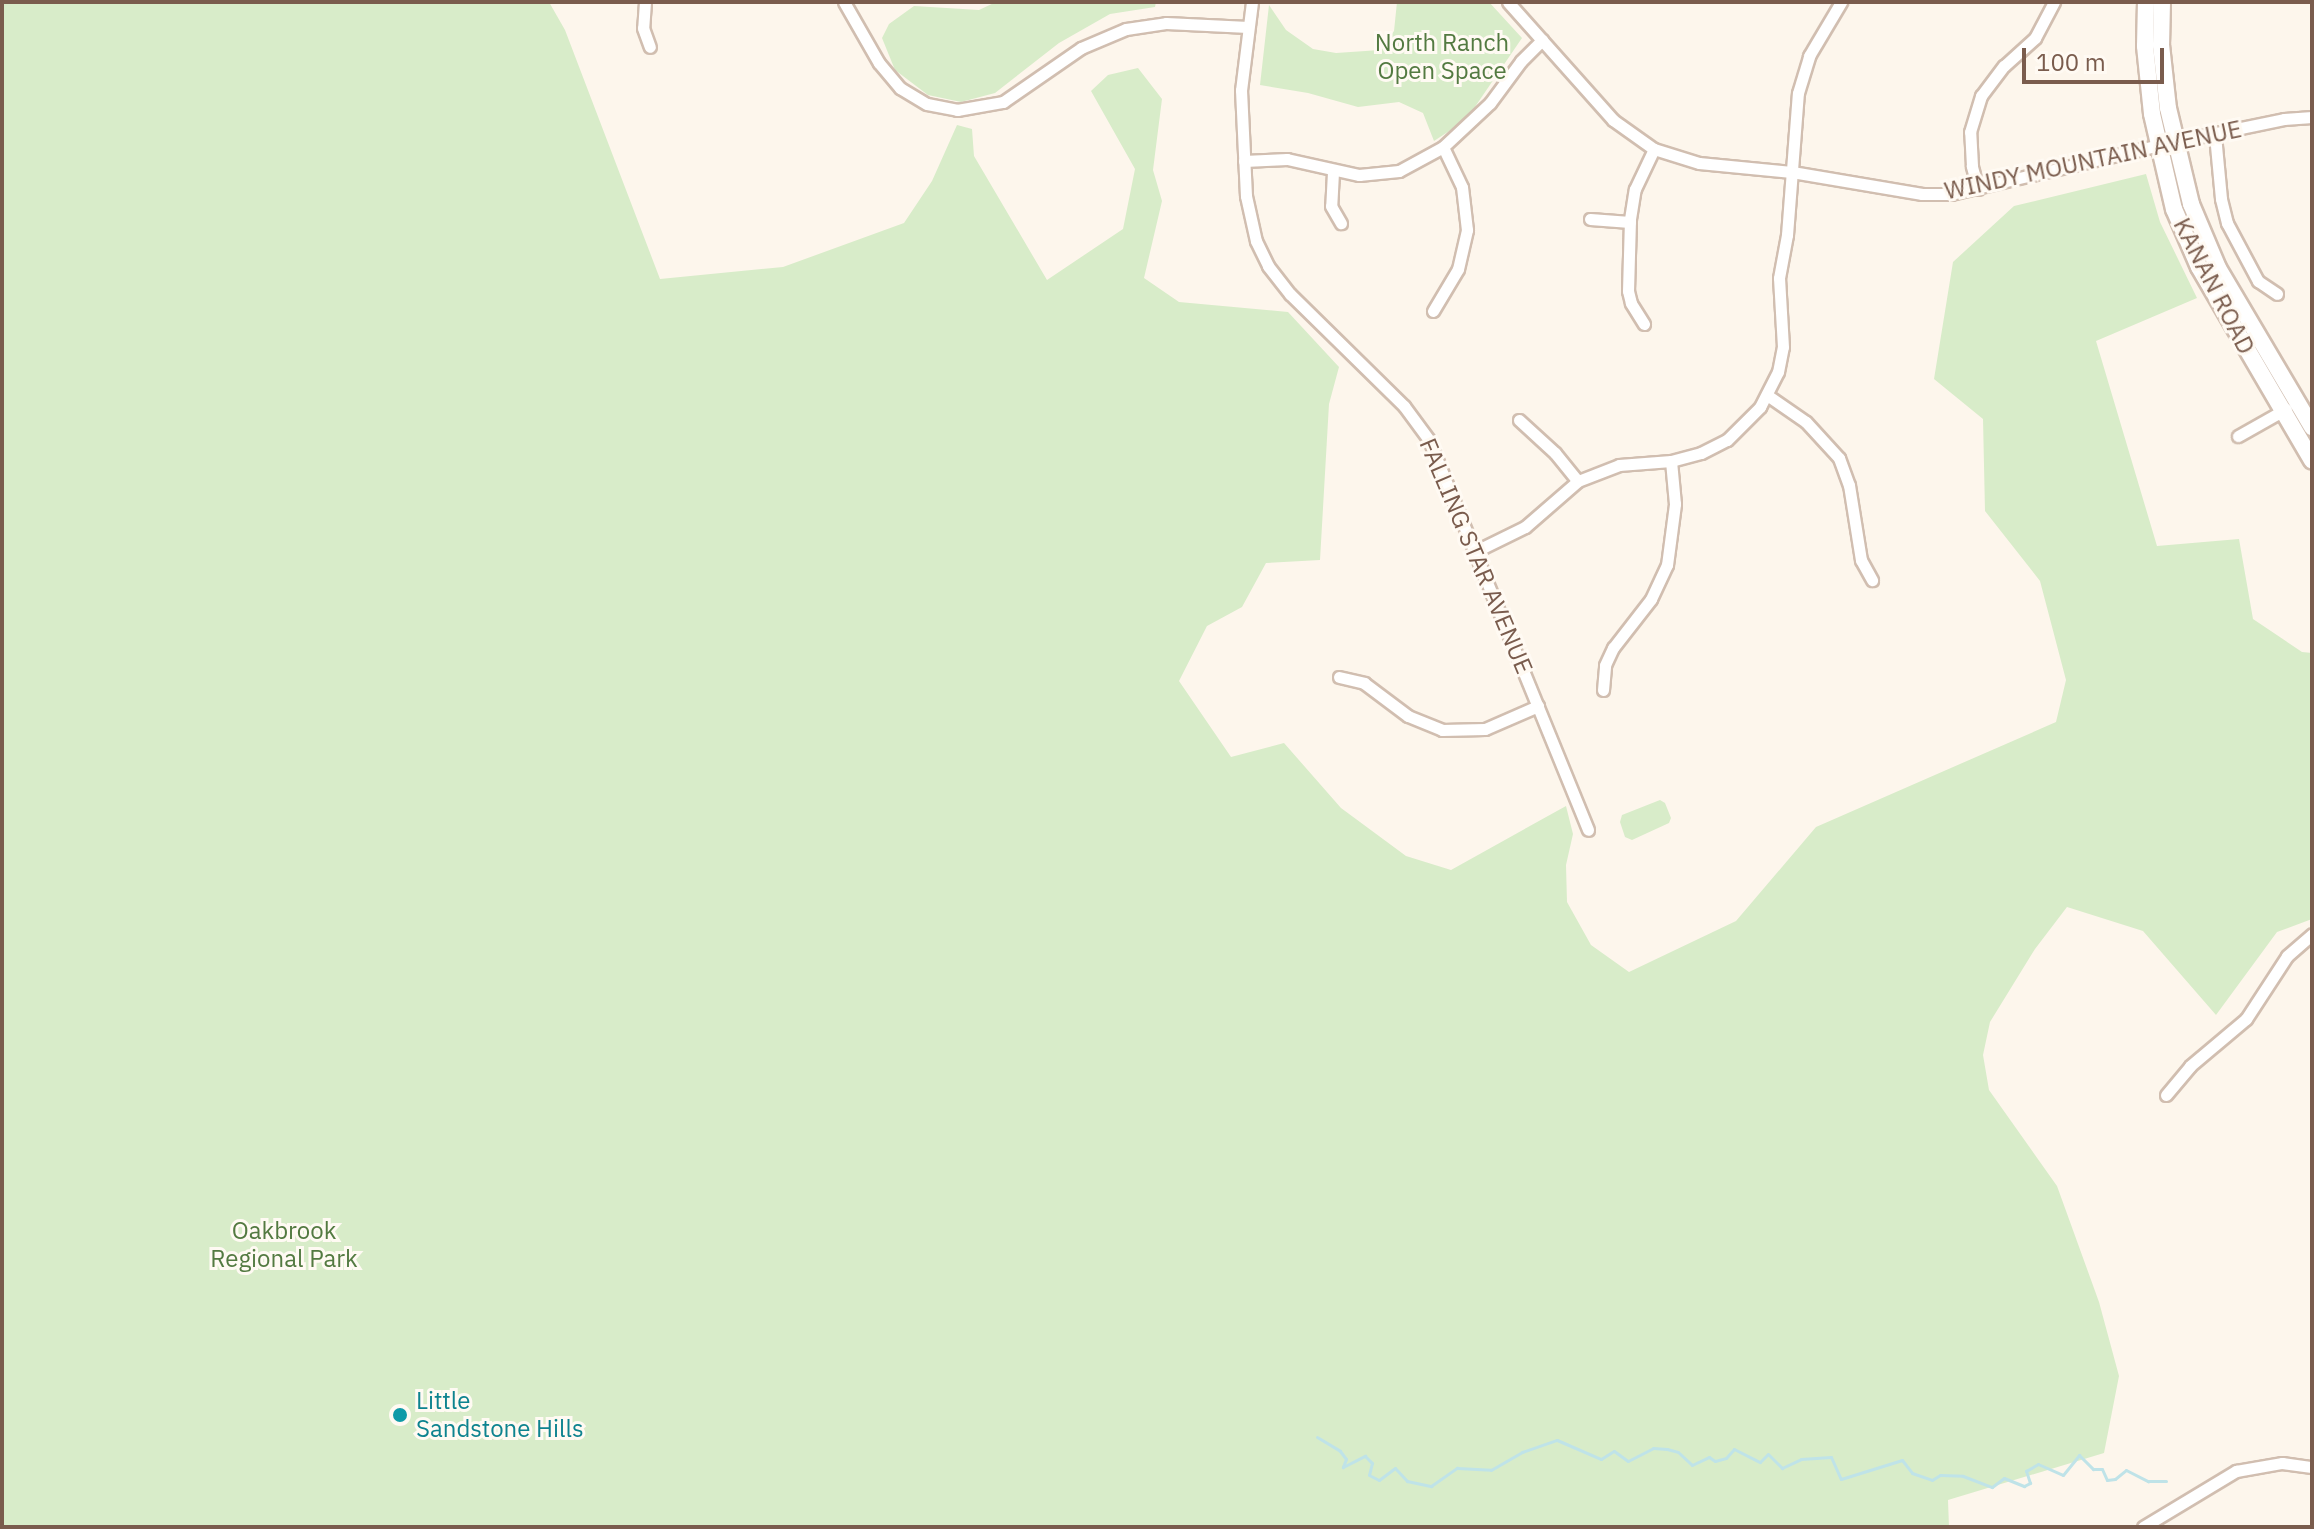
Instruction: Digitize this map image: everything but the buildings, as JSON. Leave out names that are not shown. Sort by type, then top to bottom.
[{"type":"main road","name":"KANAN ROAD","points":[[2146,2],[2145,46],[2165,144],[2174,209],[2199,267],[2290,406],[2312,460]]},
{"type":"main road","name":"KANAN ROAD","points":[[2162,2],[2165,144]]},
{"type":"main road","name":"KANAN ROAD","points":[[2290,406],[2312,427]]},
{"type":"street","points":[[645,2],[643,28],[650,47]]},
{"type":"street","points":[[844,2],[879,63],[900,88],[927,104],[957,110],[1003,102],[1081,48],[1126,29],[1166,23],[1248,27]]},
{"type":"street","name":"FALLING STAR AVENUE","points":[[1252,2],[1241,90],[1244,161],[1249,217],[1268,266],[1290,294],[1420,425],[1436,455],[1476,551],[1588,830]]},
{"type":"street","name":"WINDY MOUNTAIN AVENUE","points":[[1508,2],[1613,120],[1654,149],[1699,163],[1792,172],[1922,194],[1978,189],[2165,144],[2284,119],[2312,117]]},
{"type":"street","points":[[1476,551],[1525,527],[1578,481],[1619,465],[1671,461],[1701,453],[1727,440],[1749,420],[1767,395],[1783,347],[1779,278],[1802,73],[1841,2]]},
{"type":"street","points":[[1978,189],[1970,151],[1970,132],[1981,96],[2004,66],[2035,38],[2054,2]]},
{"type":"street","points":[[1244,161],[1287,159],[1333,172],[1359,175],[1399,171],[1443,147],[1490,103],[1521,61],[1542,40]]},
{"type":"street","points":[[2215,135],[2221,199],[2227,223],[2258,281],[2277,294]]},
{"type":"street","points":[[1433,311],[1458,269],[1467,230],[1462,187],[1443,147]]},
{"type":"street","points":[[1644,324],[1631,303],[1628,291],[1630,222],[1635,189],[1654,149]]},
{"type":"street","points":[[1333,172],[1331,206],[1341,223]]},
{"type":"street","points":[[1590,219],[1630,222]]},
{"type":"street","points":[[1767,395],[1806,422],[1839,458],[1849,485],[1861,560],[1872,580]]},
{"type":"street","points":[[2238,436],[2290,406]]},
{"type":"street","points":[[1519,420],[1555,453],[1578,481]]},
{"type":"street","points":[[1603,690],[1605,665],[1613,648],[1651,599],[1667,565],[1675,504],[1671,461]]},
{"type":"street","points":[[1339,677],[1364,683],[1408,716],[1442,730],[1485,729],[1538,706]]},
{"type":"street","points":[[2166,1095],[2190,1066],[2246,1019],[2287,956],[2312,934]]},
{"type":"street","points":[[2143,1527],[2220,1477],[2236,1471],[2282,1463],[2312,1467]]},
{"type":"green space","name":"Oakbrook Regional Park","points":[[2,2],[549,2],[565,30],[660,279],[783,267],[904,223],[932,181],[957,125],[972,129],[974,156],[1047,280],[1123,229],[1135,169],[1091,91],[1108,75],[1138,68],[1162,99],[1153,170],[1162,201],[1144,278],[1179,302],[1288,312],[1339,367],[1329,404],[1320,560],[1266,563],[1242,607],[1207,626],[1179,681],[1231,757],[1284,743],[1341,808],[1406,856],[1451,870],[1566,806],[1573,834],[1566,865],[1567,902],[1591,945],[1629,972],[1736,921],[1816,827],[2056,722],[2066,680],[2040,581],[1985,511],[1983,419],[1934,379],[1953,262],[2014,206],[2146,174],[2160,222],[2197,298],[2096,341],[2157,546],[2239,539],[2253,619],[2302,652],[2312,653],[2312,919],[2277,932],[2216,1015],[2143,931],[2067,907],[2035,949],[1990,1022],[1983,1055],[1989,1090],[2057,1186],[2099,1302],[2119,1376],[2104,1453],[1948,1500],[1949,1527],[2,1527]]},
{"type":"green space","points":[[996,2],[1156,2],[1155,7],[1110,14],[1059,43],[995,93],[961,102],[928,95],[895,70],[882,38],[889,24],[914,6],[979,10]]},
{"type":"green space","name":"North Ranch Open Space","points":[[1397,2],[1489,2],[1522,38],[1466,120],[1434,141],[1423,113],[1399,102],[1358,107],[1308,93],[1260,85],[1269,5],[1286,30],[1313,49],[1336,53],[1380,50],[1394,31]]},
{"type":"green space","points":[[1660,800],[1665,803],[1671,818],[1669,823],[1632,840],[1625,837],[1620,822],[1622,815]]},
{"type":"waterway","points":[[1317,1437],[1340,1451],[1346,1459],[1343,1467],[1365,1456],[1372,1463],[1369,1475],[1379,1480],[1395,1468],[1407,1481],[1431,1486],[1457,1468],[1491,1470],[1522,1452],[1557,1440],[1601,1459],[1614,1451],[1628,1461],[1653,1448],[1667,1449],[1678,1452],[1692,1465],[1709,1457],[1715,1461],[1726,1458],[1734,1449],[1760,1462],[1768,1454],[1782,1468],[1801,1459],[1831,1457],[1841,1479],[1902,1460],[1912,1473],[1932,1480],[1940,1475],[1963,1476],[1992,1487],[2004,1478],[2024,1486],[2030,1483],[2026,1471],[2038,1464],[2063,1475],[2079,1455],[2093,1469],[2102,1469],[2107,1480],[2115,1479],[2126,1470],[2148,1481],[2166,1481]]},
{"type":"place","name":"Little Sandstone Hills","points":[[400,1415]]}]
